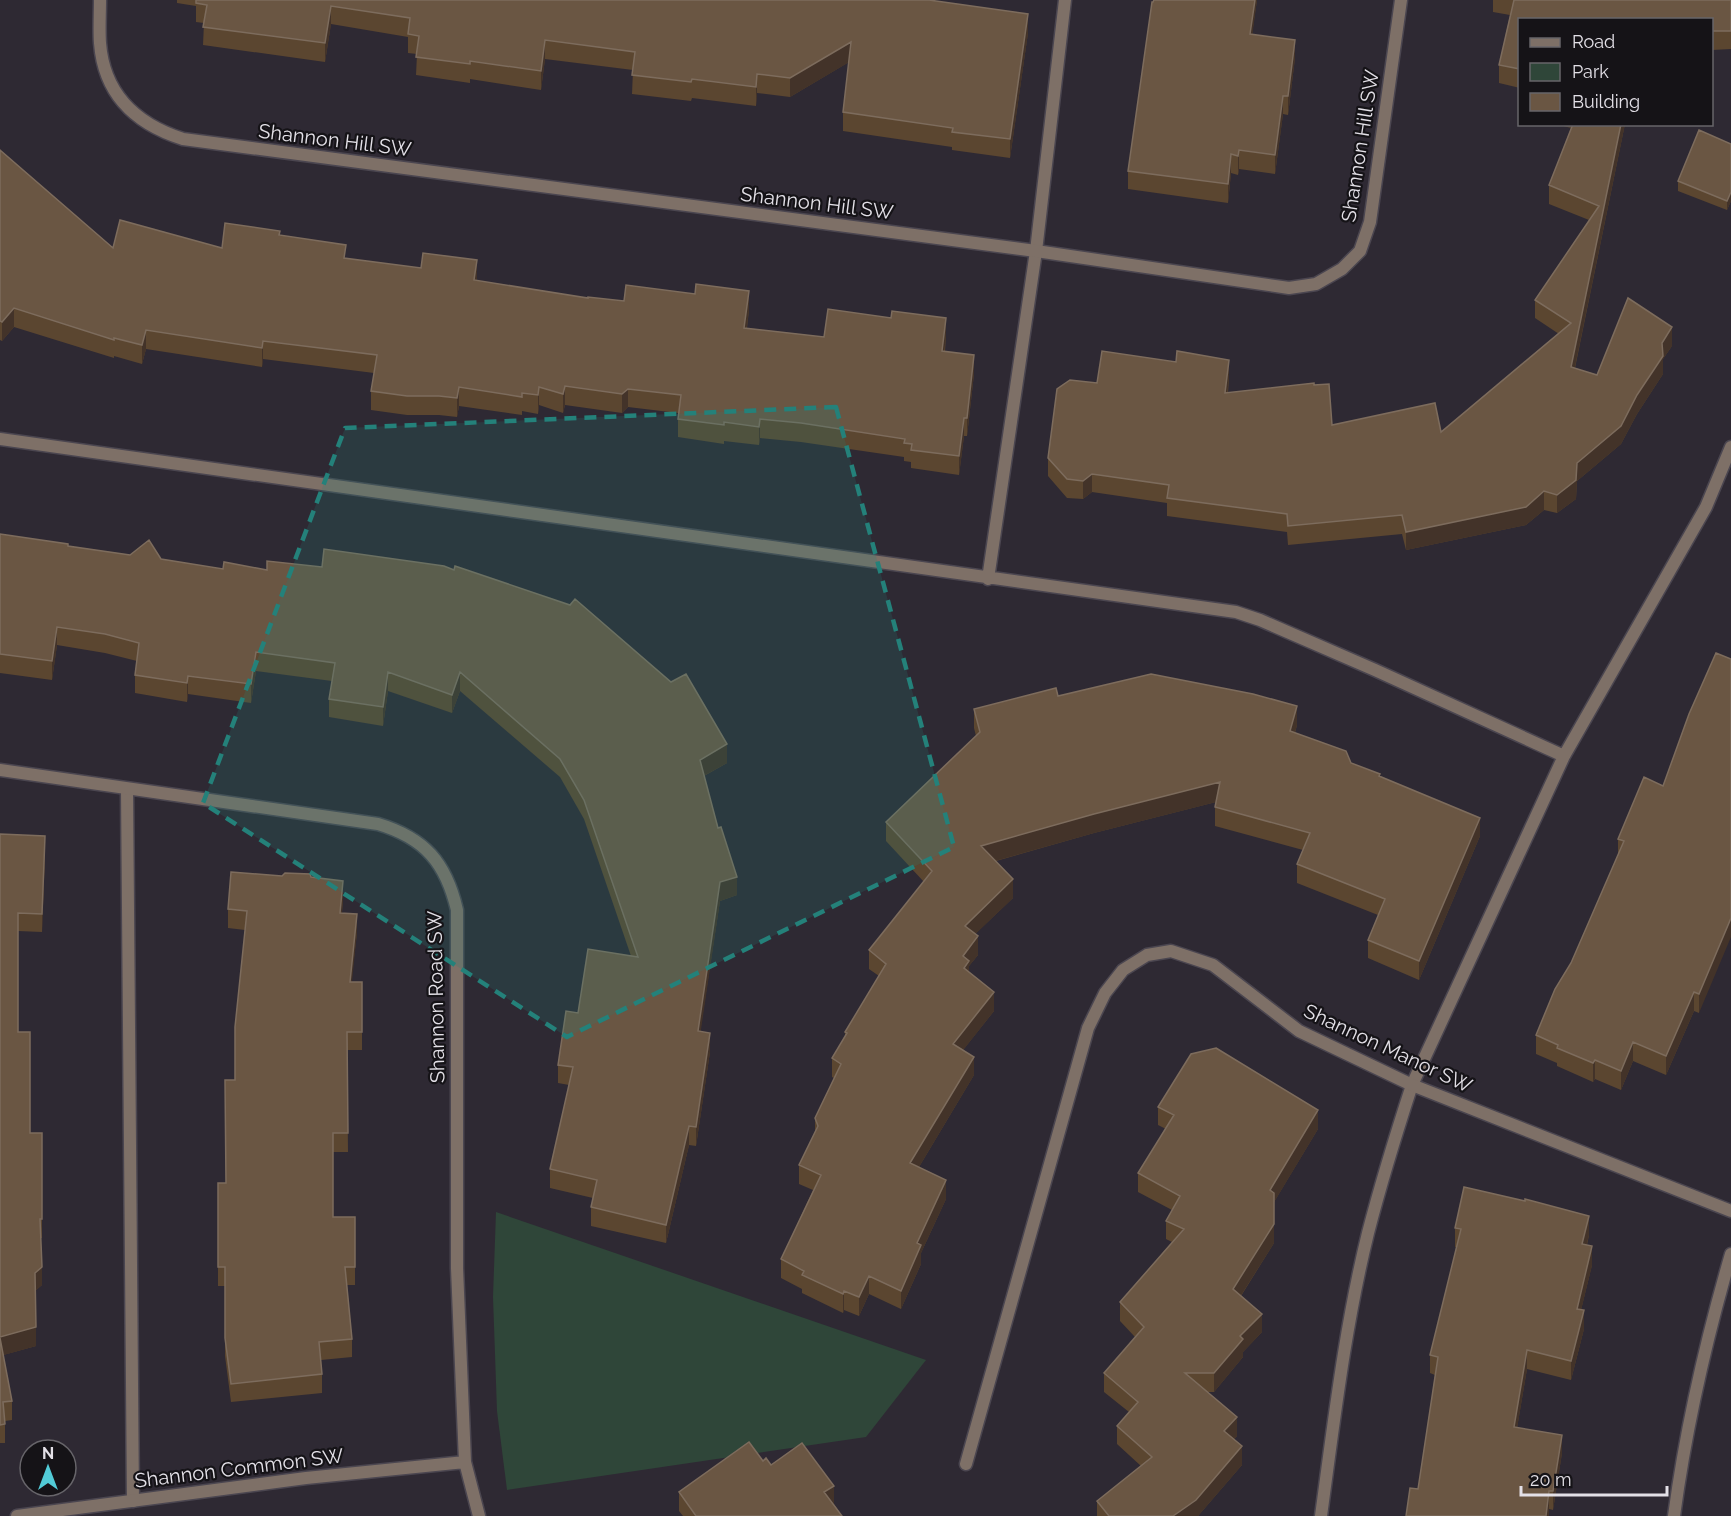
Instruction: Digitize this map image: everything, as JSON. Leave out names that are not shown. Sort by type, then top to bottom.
[{"type":"street","name":"Shannon Hill SW","points":[[100,0],[100,43],[103,65],[112,86],[125,105],[141,121],[161,132],[183,139],[1036,251],[1289,288],[1316,284],[1342,269],[1360,251],[1370,222],[1401,0]]},
{"type":"street","points":[[988,579],[1036,251],[1065,0]]},
{"type":"street","points":[[0,439],[1244,615],[1376,670],[1564,756]]},
{"type":"street","points":[[1321,1516],[1344,1350],[1368,1235],[1412,1085],[1564,756],[1706,507],[1731,447]]},
{"type":"street","name":"Shannon Road SW","points":[[0,771],[378,824],[414,839],[430,852],[442,868],[452,888],[457,910],[457,1268],[465,1462],[479,1516]]},
{"type":"street","points":[[127,789],[133,1501]]},
{"type":"street","name":"Shannon Manor SW","points":[[966,1464],[1088,1028],[1105,993],[1123,969],[1147,955],[1171,951],[1213,966],[1299,1031],[1412,1085],[1731,1212]]},
{"type":"street","points":[[1674,1516],[1684,1446],[1718,1298],[1731,1254]]},
{"type":"street","name":"Shannon Common SW","points":[[17,1516],[306,1478],[465,1462]]},
{"type":"highlighted area","points":[[836,407],[954,847],[567,1037],[203,803],[345,428]]},
{"type":"green space","points":[[496,1212],[926,1360],[866,1437],[507,1490],[497,1411],[493,1297]]},
{"type":"building","points":[[196,0],[929,0],[1028,14],[1010,139],[952,132],[953,128],[843,112],[851,42],[790,78],[757,74],[756,87],[632,75],[635,52],[545,40],[541,71],[470,61],[470,64],[416,57],[419,36],[408,34],[410,18],[331,6],[325,43],[203,27],[207,5],[196,3]]},
{"type":"building","points":[[1154,0],[1255,0],[1250,34],[1295,40],[1288,96],[1283,96],[1275,155],[1239,150],[1238,156],[1231,154],[1228,184],[1128,171]]},
{"type":"building","points":[[1514,0],[1731,0],[1731,31],[1713,31],[1713,18],[1518,18],[1518,69],[1499,65]]},
{"type":"building","points":[[1572,126],[1621,126],[1571,367],[1597,375],[1628,298],[1672,327],[1662,343],[1663,356],[1637,395],[1621,426],[1577,463],[1576,480],[1557,495],[1544,491],[1526,507],[1406,532],[1402,515],[1288,526],[1287,514],[1167,498],[1169,485],[1092,474],[1083,481],[1067,479],[1048,458],[1057,389],[1070,380],[1097,383],[1102,351],[1176,362],[1177,351],[1229,360],[1225,393],[1314,383],[1314,385],[1329,384],[1332,425],[1435,403],[1441,432],[1571,323],[1535,300],[1599,206],[1549,185]]},
{"type":"building","points":[[1699,130],[1731,144],[1731,192],[1727,201],[1678,181]]},
{"type":"building","points":[[0,150],[113,248],[120,220],[222,248],[225,223],[280,231],[279,235],[346,245],[344,258],[421,268],[423,253],[477,260],[474,280],[588,298],[624,301],[626,285],[695,294],[696,284],[749,291],[744,328],[824,337],[828,309],[891,318],[892,311],[946,318],[942,351],[974,355],[967,418],[964,418],[959,456],[911,450],[912,444],[904,443],[905,439],[801,423],[760,419],[759,427],[678,419],[681,395],[628,389],[622,394],[565,386],[563,394],[539,387],[538,395],[522,393],[522,397],[459,387],[457,398],[407,396],[371,391],[377,355],[263,341],[262,348],[146,330],[142,345],[114,338],[114,340],[14,308],[2,322],[0,321]]},
{"type":"building","points":[[0,534],[130,555],[149,540],[161,559],[223,569],[224,562],[267,570],[267,561],[322,567],[324,549],[444,566],[454,570],[455,566],[570,605],[575,599],[671,682],[686,674],[727,744],[700,760],[718,828],[721,827],[737,877],[720,882],[698,1031],[710,1033],[696,1127],[689,1126],[666,1225],[591,1207],[597,1180],[550,1169],[573,1067],[558,1065],[566,1011],[578,1013],[588,949],[638,957],[584,800],[560,759],[460,672],[452,695],[388,672],[383,707],[329,699],[335,663],[256,652],[251,684],[188,676],[187,683],[135,675],[139,643],[105,634],[57,627],[52,661],[0,654]]},
{"type":"building","points":[[1716,653],[1731,659],[1731,918],[1699,994],[1694,992],[1666,1056],[1633,1042],[1621,1071],[1595,1060],[1593,1063],[1557,1048],[1558,1045],[1536,1035],[1555,989],[1571,963],[1624,841],[1618,839],[1644,777],[1663,786],[1689,714]]},
{"type":"building","points":[[1151,674],[1253,694],[1297,706],[1290,731],[1346,751],[1351,763],[1480,818],[1419,961],[1368,940],[1385,899],[1297,864],[1310,833],[1215,807],[1220,782],[981,846],[1013,879],[965,926],[978,936],[963,956],[969,961],[964,968],[994,992],[953,1044],[974,1057],[910,1163],[946,1180],[917,1243],[921,1245],[901,1291],[869,1276],[859,1297],[844,1291],[843,1294],[802,1275],[804,1271],[781,1259],[821,1175],[799,1165],[818,1126],[815,1118],[841,1064],[832,1058],[886,964],[869,950],[932,871],[886,822],[980,732],[974,709],[1056,688],[1058,696]]},
{"type":"building","points":[[0,834],[45,836],[42,914],[18,913],[18,1032],[30,1032],[30,1133],[42,1133],[42,1219],[40,1219],[42,1267],[35,1273],[36,1327],[0,1337]]},
{"type":"building","points":[[231,872],[282,876],[285,873],[310,874],[311,877],[343,881],[340,913],[357,914],[350,982],[362,982],[362,1032],[347,1032],[348,1133],[333,1133],[333,1217],[355,1217],[355,1267],[345,1267],[352,1339],[319,1342],[322,1374],[231,1384],[225,1338],[225,1267],[218,1267],[218,1183],[226,1183],[225,1080],[235,1080],[235,1027],[247,911],[228,909]]},
{"type":"building","points":[[1216,1048],[1318,1110],[1270,1190],[1274,1193],[1274,1224],[1233,1289],[1262,1314],[1240,1336],[1243,1339],[1214,1373],[1185,1373],[1237,1417],[1224,1431],[1242,1446],[1196,1500],[1173,1516],[1109,1516],[1097,1501],[1152,1457],[1117,1426],[1138,1402],[1104,1373],[1144,1327],[1120,1302],[1184,1229],[1166,1221],[1180,1196],[1138,1173],[1174,1115],[1158,1107],[1191,1054]]},
{"type":"building","points":[[1464,1187],[1525,1201],[1525,1199],[1589,1216],[1582,1244],[1592,1246],[1577,1309],[1584,1310],[1571,1361],[1527,1350],[1514,1427],[1562,1435],[1553,1491],[1549,1491],[1546,1516],[1406,1516],[1410,1488],[1418,1489],[1438,1357],[1430,1355],[1461,1229],[1455,1228]]},
{"type":"building","points":[[0,1338],[12,1401],[3,1402],[5,1424],[0,1425]]},
{"type":"building","points":[[749,1442],[763,1461],[766,1458],[771,1465],[802,1443],[834,1486],[824,1492],[842,1516],[696,1516],[679,1492]]}]
